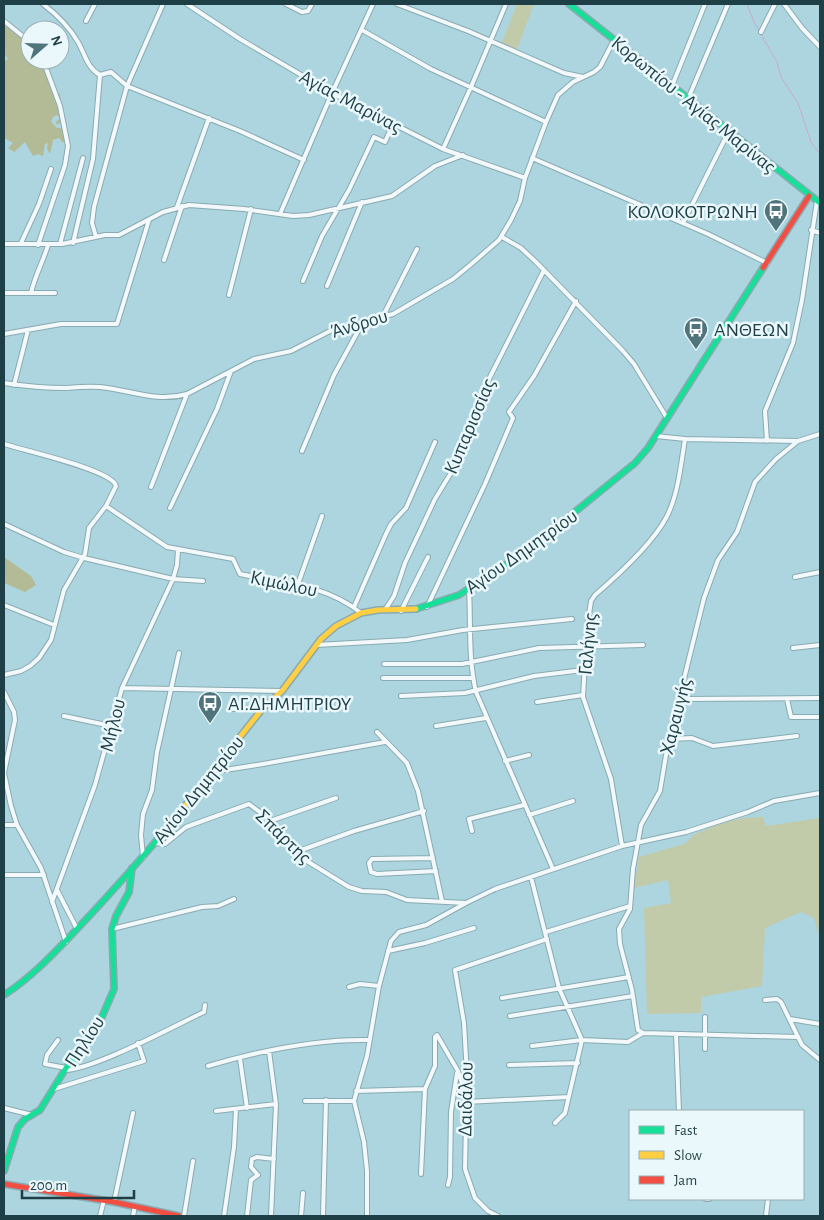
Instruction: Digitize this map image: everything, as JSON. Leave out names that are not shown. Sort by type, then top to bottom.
[{"type":"street","points":[[43,4],[73,35],[89,65],[100,75]]},
{"type":"street","points":[[86,21],[95,4]]},
{"type":"street","points":[[96,237],[92,223],[94,207],[127,86],[163,4]]},
{"type":"street","name":"Αγίας Μαρίνας","points":[[187,4],[240,39],[332,93],[442,148],[525,178]]},
{"type":"street","points":[[286,4],[302,12],[308,11],[312,4]]},
{"type":"street","points":[[280,214],[373,4]]},
{"type":"street","points":[[397,4],[491,41],[564,73],[583,77]]},
{"type":"street","points":[[442,148],[471,87],[506,4]]},
{"type":"street","name":"Κορωπίου - Αγίας Μαρίνας","points":[[569,4],[818,202]]},
{"type":"street","points":[[672,86],[705,4]]},
{"type":"street","points":[[688,99],[728,4]]},
{"type":"street","points":[[761,32],[775,4]]},
{"type":"street","points":[[784,4],[802,28],[820,47]]},
{"type":"street","points":[[4,21],[20,34]]},
{"type":"street","points":[[362,30],[415,61],[546,122]]},
{"type":"street","name":"Άνδρου","points":[[4,384],[47,388],[102,387],[163,399],[187,394],[254,359],[291,351],[332,330],[394,314],[453,279],[502,237],[520,201],[532,158],[558,95],[600,67],[614,40]]},
{"type":"street","points":[[38,245],[65,165],[68,146],[60,106],[47,70]]},
{"type":"street","points":[[100,75],[112,72],[127,86],[208,118],[304,160]]},
{"type":"street","points":[[73,243],[93,159],[100,75]]},
{"type":"street","points":[[177,207],[208,118]]},
{"type":"street","points":[[303,281],[322,236],[349,190],[374,138],[385,142],[393,124]]},
{"type":"street","points":[[684,223],[729,131]]},
{"type":"street","points":[[4,244],[48,245],[120,235],[177,207],[189,204],[280,214],[309,215],[392,196],[436,166],[464,155]]},
{"type":"street","points":[[60,244],[83,158]]},
{"type":"street","points":[[532,158],[684,223],[768,264]]},
{"type":"street","points":[[21,244],[39,204],[51,169]]},
{"type":"street","name":"Αγίου Δημητρίου","points":[[4,995],[66,942],[143,857],[263,708],[282,691],[316,645],[331,629],[361,613],[386,610],[401,611],[427,606],[470,589],[528,550],[588,503],[641,456],[768,264],[809,196]]},
{"type":"street","points":[[327,286],[362,202]]},
{"type":"street","points":[[768,441],[765,411],[792,344],[802,300],[811,230],[818,202]]},
{"type":"street","points":[[164,260],[182,206]]},
{"type":"street","points":[[229,295],[252,210]]},
{"type":"street","points":[[4,334],[61,324],[117,324],[149,220]]},
{"type":"street","points":[[811,230],[820,233]]},
{"type":"street","points":[[502,237],[521,248],[630,359],[667,418]]},
{"type":"street","points":[[31,293],[48,245]]},
{"type":"street","points":[[382,318],[417,249]]},
{"type":"street","name":"Κυπαρισσίας","points":[[386,610],[394,596],[405,563],[435,498],[458,463],[472,418],[490,377],[544,270]]},
{"type":"street","points":[[4,292],[55,293]]},
{"type":"street","points":[[427,606],[485,484],[513,418],[509,412],[534,376],[576,302]]},
{"type":"street","points":[[302,451],[330,383],[363,322]]},
{"type":"street","points":[[14,385],[28,330]]},
{"type":"street","points":[[170,508],[218,409],[230,371]]},
{"type":"street","points":[[151,487],[187,394]]},
{"type":"street","name":"Χαραυγής","points":[[643,1033],[638,1030],[633,996],[619,936],[621,923],[630,906],[641,825],[660,791],[679,699],[704,598],[718,560],[736,535],[756,482],[776,459],[798,441],[820,434]]},
{"type":"street","points":[[656,436],[685,439],[798,441]]},
{"type":"street","name":"Γαλήνης","points":[[622,846],[611,779],[583,695],[585,646],[591,601],[594,595],[627,565],[666,519],[675,490],[685,439]]},
{"type":"street","points":[[354,607],[386,534],[391,524],[406,508],[436,442]]},
{"type":"street","points":[[4,444],[57,459],[111,479],[116,486],[106,506],[89,528],[84,558],[64,590],[51,640],[39,658],[21,671],[4,675]]},
{"type":"street","name":"Κιμώλου","points":[[106,506],[167,547],[234,559],[240,574],[318,588],[354,607],[361,613]]},
{"type":"street","points":[[298,584],[322,516]]},
{"type":"street","points":[[4,524],[64,552],[84,558],[173,579],[203,581]]},
{"type":"street","name":"Μήλου","points":[[52,902],[105,757],[111,726],[122,688],[173,579],[177,565],[178,550]]},
{"type":"street","points":[[401,611],[428,557]]},
{"type":"street","points":[[796,576],[820,572]]},
{"type":"street","points":[[470,589],[472,629],[470,662],[476,692],[504,761],[553,870]]},
{"type":"street","points":[[4,605],[54,625]]},
{"type":"street","points":[[316,645],[407,640],[472,629],[572,619]]},
{"type":"street","points":[[384,664],[470,662],[539,648],[643,645]]},
{"type":"street","points":[[793,648],[820,646]]},
{"type":"street","points":[[143,857],[141,824],[152,790],[156,752],[180,653]]},
{"type":"street","points":[[401,696],[476,692],[525,678],[583,670]]},
{"type":"street","points":[[384,678],[473,678]]},
{"type":"street","points":[[122,688],[282,691]]},
{"type":"street","points":[[4,692],[15,720],[4,773],[11,806],[18,825],[32,848],[44,875],[66,942]]},
{"type":"street","points":[[537,702],[583,695]]},
{"type":"street","points":[[679,699],[787,700],[820,698]]},
{"type":"street","points":[[787,700],[792,717],[804,718],[813,715],[820,717]]},
{"type":"street","points":[[4,701],[9,702]]},
{"type":"street","points":[[229,709],[263,708]]},
{"type":"street","points":[[64,716],[111,726]]},
{"type":"street","points":[[436,726],[486,718]]},
{"type":"street","points":[[377,732],[407,763],[424,811],[442,901]]},
{"type":"street","points":[[670,739],[696,739],[713,746],[797,736]]},
{"type":"street","points":[[214,769],[225,770],[253,766],[385,742]]},
{"type":"street","points":[[504,761],[529,755]]},
{"type":"street","points":[[367,1216],[367,1171],[364,1142],[354,1101],[366,1061],[368,1040],[388,951],[391,941],[399,932],[426,925],[495,889],[622,846],[686,832],[748,812],[774,801],[820,793]]},
{"type":"street","points":[[270,822],[336,798]]},
{"type":"street","points":[[529,815],[573,801]]},
{"type":"street","name":"Σπάρτης","points":[[155,843],[165,844],[186,827],[249,804],[257,808],[296,852],[344,884],[355,889],[386,892],[407,900],[466,903]]},
{"type":"street","points":[[472,831],[469,819],[524,805]]},
{"type":"street","points":[[4,806],[11,806]]},
{"type":"street","points":[[296,852],[354,830],[424,811]]},
{"type":"street","points":[[4,825],[18,825]]},
{"type":"street","points":[[433,858],[372,859],[369,863],[371,872],[377,874],[436,871]]},
{"type":"street","name":"Πηλίου","points":[[4,1171],[18,1127],[40,1110],[54,1090],[65,1069],[94,1033],[114,989],[116,977],[112,930],[116,916],[129,892],[132,868]]},
{"type":"street","points":[[4,875],[44,875]]},
{"type":"street","points":[[531,877],[560,988],[582,1040],[565,1113],[555,1123]]},
{"type":"street","points":[[57,890],[77,929]]},
{"type":"street","points":[[112,930],[202,907],[218,906],[234,898]]},
{"type":"street","points":[[546,932],[630,906]]},
{"type":"street","points":[[388,951],[426,944],[474,928]]},
{"type":"street","name":"Δαιδάλου","points":[[498,1216],[479,1203],[467,1178],[463,1153],[467,1075],[464,1023],[455,970],[547,938]]},
{"type":"street","points":[[502,998],[629,977]]},
{"type":"street","points":[[348,987],[360,984],[379,986]]},
{"type":"street","points":[[510,1016],[633,996]]},
{"type":"street","points":[[765,1000],[777,999],[790,1019],[802,1045],[820,1060]]},
{"type":"street","points":[[58,1040],[47,1055],[45,1064],[65,1069],[86,1065],[138,1044],[204,1012],[205,1005]]},
{"type":"street","points":[[705,1018],[705,1049]]},
{"type":"street","points":[[790,1019],[820,1024]]},
{"type":"street","points":[[532,1046],[582,1040],[628,1042],[643,1033],[797,1037]]},
{"type":"street","points":[[676,1034],[679,1110]]},
{"type":"street","points":[[421,1174],[425,1089],[435,1066],[435,1037],[437,1035],[458,1071],[465,1090]]},
{"type":"street","points":[[208,1066],[269,1051],[307,1045],[368,1040]]},
{"type":"street","points":[[54,1090],[144,1061],[138,1044]]},
{"type":"street","points":[[269,1051],[276,1104],[271,1216]]},
{"type":"street","points":[[240,1059],[247,1108]]},
{"type":"street","points":[[509,1065],[578,1063]]},
{"type":"street","points":[[448,1185],[450,1177],[451,1112],[458,1071]]},
{"type":"street","points":[[356,1090],[425,1089]]},
{"type":"street","points":[[465,1102],[569,1097]]},
{"type":"street","points":[[323,1216],[326,1100]]},
{"type":"street","points":[[305,1101],[354,1101]]},
{"type":"street","points":[[216,1111],[276,1104]]},
{"type":"street","points":[[4,1108],[32,1115]]},
{"type":"street","points":[[224,1216],[234,1147],[236,1109]]},
{"type":"street","points":[[114,1202],[132,1113]]},
{"type":"street","points":[[247,1216],[251,1180],[258,1175],[252,1167],[252,1159],[257,1157],[274,1159]]},
{"type":"street","points":[[184,1216],[193,1161]]},
{"type":"street","points":[[4,1184],[104,1200],[135,1206],[152,1213],[179,1216]]},
{"type":"street","points":[[301,1216],[303,1193]]},
{"type":"street","points":[[100,1216],[104,1200]]},
{"type":"street","points":[[766,1216],[768,1200]]},
{"type":"street","points":[[133,1216],[135,1206]]},
{"type":"green space","points":[[517,4],[534,4],[516,52],[501,45]]},
{"type":"green space","points":[[8,26],[20,35],[20,70],[46,70],[51,89],[60,94],[62,121],[57,125],[56,122],[60,118],[57,115],[53,117],[51,122],[57,128],[66,128],[66,138],[63,143],[59,138],[53,140],[50,154],[47,149],[48,143],[45,144],[43,156],[38,154],[33,156],[25,142],[14,152],[8,148],[13,143],[4,138],[4,62],[8,59],[4,53],[4,28]]},
{"type":"green space","points":[[4,557],[31,576],[36,585],[25,592],[4,583]]},
{"type":"green space","points":[[763,817],[766,826],[820,818],[820,937],[814,918],[801,912],[765,928],[762,986],[701,997],[701,1013],[647,1014],[644,908],[671,903],[668,880],[634,888],[639,857],[684,844],[695,834],[714,826],[742,818]]},
{"type":"waterway","points":[[747,4],[754,22],[777,62],[781,77],[798,103],[811,142],[820,154]]},
{"type":"traffic: fast","points":[[569,4],[820,203]]},
{"type":"traffic: fast","points":[[416,609],[459,595],[528,550],[635,463],[648,448],[763,268]]},
{"type":"traffic: fast","points":[[4,995],[34,972],[61,946],[115,888],[173,821]]},
{"type":"traffic: fast","points":[[4,1171],[18,1127],[25,1119],[40,1110],[66,1068],[95,1033],[114,989],[112,929],[116,916],[129,892],[132,868]]},
{"type":"traffic: slow","points":[[173,821],[263,708],[282,691],[321,639],[336,626],[361,613],[378,610],[416,609]]},
{"type":"traffic: jam","points":[[763,268],[809,196]]},
{"type":"traffic: jam","points":[[4,1184],[114,1202],[179,1216]]},
{"type":"place","name":"ΚΟΛΟΚΟΤΡΩΝΗ","points":[[776,232]]},
{"type":"place","name":"ΑΝΘΕΩΝ","points":[[696,350]]},
{"type":"place","name":"ΑΓ.ΔΗΜΗΤΡΙΟΥ","points":[[210,724]]}]
